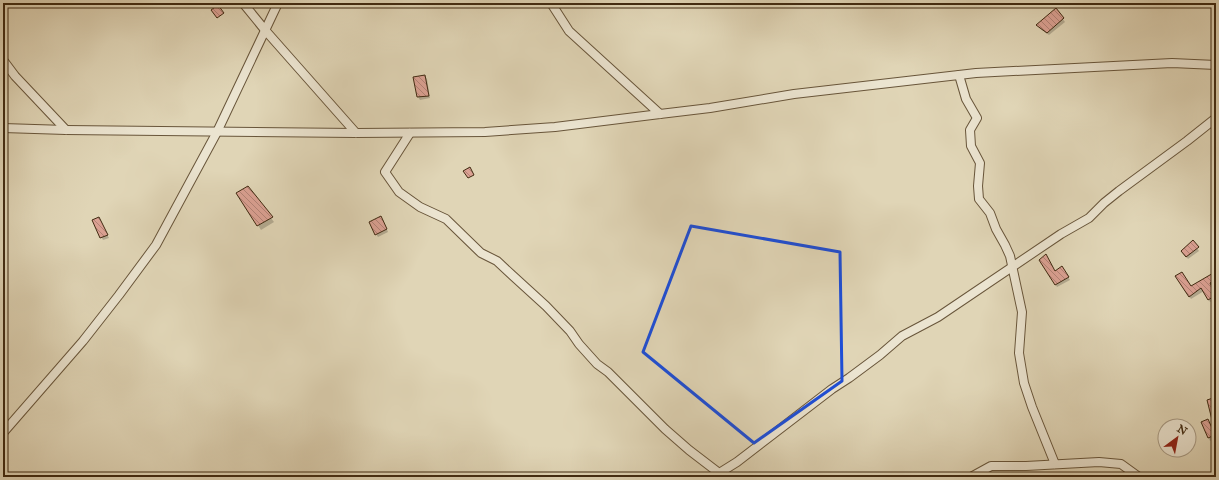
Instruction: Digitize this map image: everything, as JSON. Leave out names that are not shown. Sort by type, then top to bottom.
[{"type":"street","points":[[243,3],[356,133]]},
{"type":"street","points":[[3,433],[83,341],[156,244],[217,132],[278,3]]},
{"type":"street","points":[[551,3],[569,31],[660,114]]},
{"type":"street","points":[[3,60],[15,76],[66,130]]},
{"type":"street","points":[[3,128],[217,132],[485,132],[555,127],[710,108],[794,94],[976,73],[1172,63],[1216,65]]},
{"type":"street","points":[[958,75],[966,99],[977,118],[970,130],[971,146],[980,163],[978,186],[979,199],[990,213],[996,230],[1007,251],[1022,312],[1019,353],[1024,383],[1055,464]]},
{"type":"street","points":[[716,475],[737,462],[827,393],[880,355],[902,336],[938,317],[1061,234],[1089,218],[1119,191],[1216,118]]},
{"type":"street","points":[[410,133],[385,172],[399,192],[420,207],[446,220],[481,252],[497,261],[546,306],[570,331],[579,344],[597,364],[608,372],[670,433],[716,475],[728,477]]},
{"type":"street","points":[[971,477],[991,466],[1098,462],[1121,464],[1139,477]]},
{"type":"highlighted area","points":[[691,226],[840,252],[842,381],[754,443],[643,352]]},
{"type":"building","points":[[218,5],[224,13],[217,18],[211,10]]},
{"type":"building","points":[[1056,8],[1064,18],[1047,33],[1036,25]]},
{"type":"building","points":[[425,75],[429,96],[417,97],[413,77]]},
{"type":"building","points":[[470,167],[474,175],[468,178],[463,171]]},
{"type":"building","points":[[248,186],[273,217],[257,226],[236,193]]},
{"type":"building","points":[[381,216],[387,229],[375,235],[369,222]]},
{"type":"building","points":[[99,217],[108,235],[100,238],[92,220]]},
{"type":"building","points":[[1193,240],[1199,247],[1186,257],[1181,251]]},
{"type":"building","points":[[1046,254],[1055,271],[1062,266],[1069,277],[1055,285],[1039,260]]},
{"type":"building","points":[[1182,272],[1191,286],[1215,272],[1216,279],[1210,283],[1216,295],[1208,300],[1201,288],[1189,297],[1175,276]]},
{"type":"building","points":[[1216,397],[1216,424],[1213,424],[1207,400]]},
{"type":"building","points":[[1208,419],[1215,435],[1208,438],[1201,422]]}]
